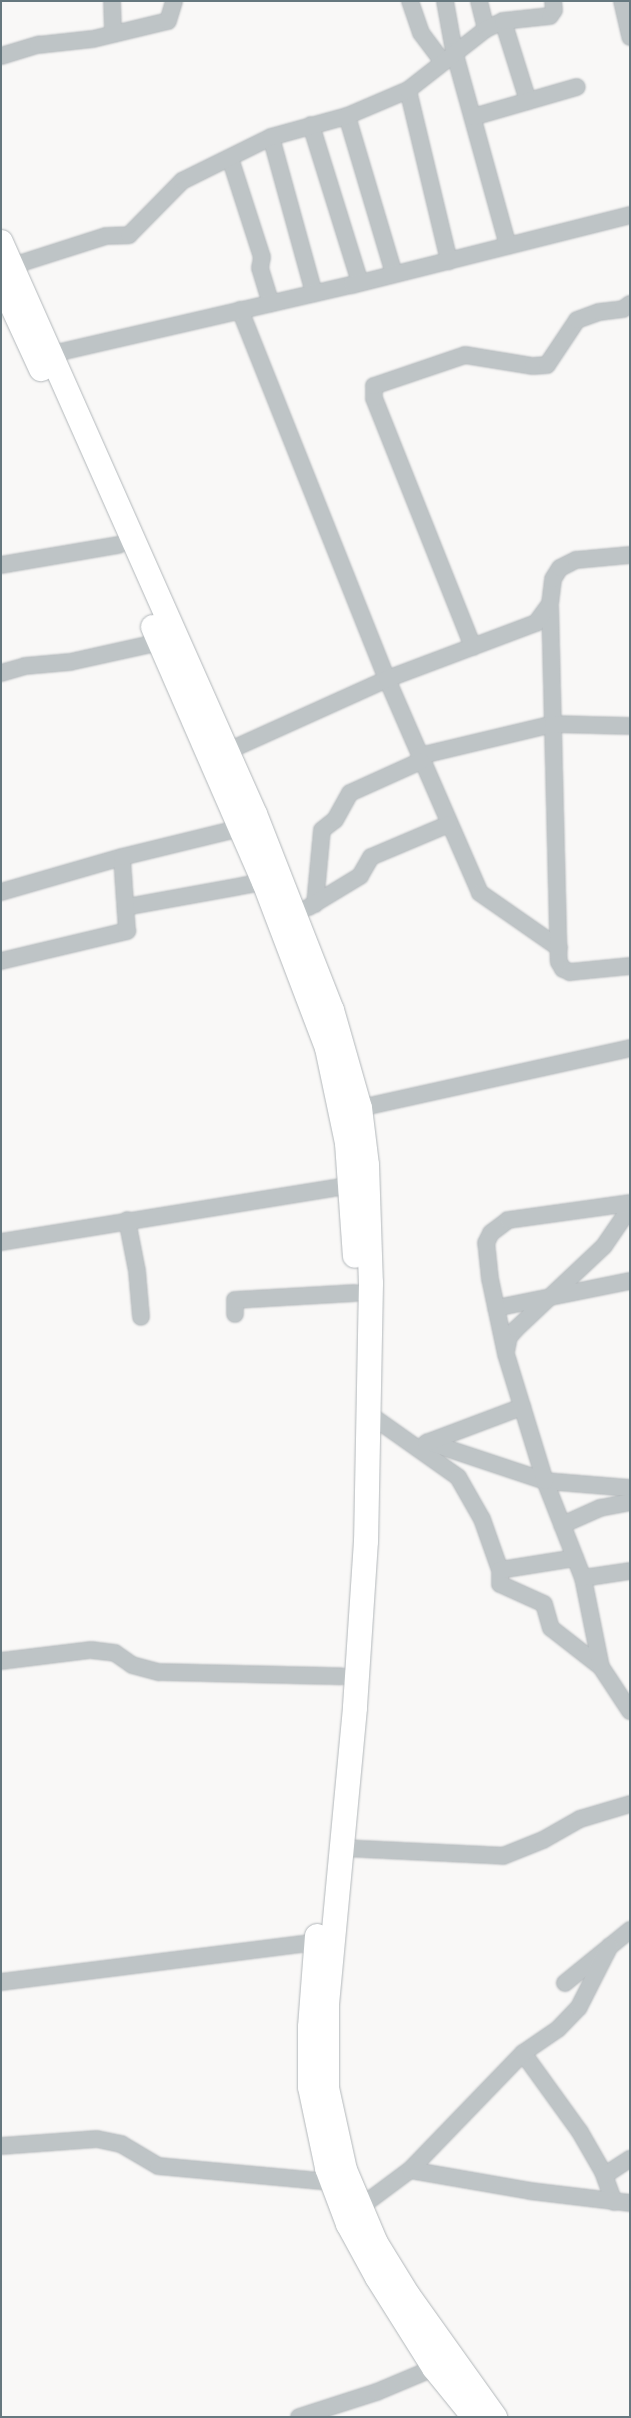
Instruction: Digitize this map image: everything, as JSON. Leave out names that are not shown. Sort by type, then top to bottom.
[{"type":"highway","points":[[1,242],[7,274],[7,307],[118,545],[160,642],[219,755],[306,909],[360,1108],[369,1205],[369,1414],[363,1600],[342,1848],[310,2027],[310,2087],[315,2121],[332,2182],[362,2250],[434,2368],[465,2414]]},
{"type":"highway","points":[[7,274],[52,354],[219,755],[241,828],[264,882],[327,1048],[344,1121],[351,1185],[355,1293],[349,1544],[325,1941],[327,2088],[337,2144],[359,2208],[408,2295],[495,2417]]},
{"type":"street","points":[[112,1],[113,34]]},
{"type":"street","points":[[1,56],[38,45],[93,39],[168,21],[174,1]]},
{"type":"street","points":[[410,1],[414,19],[448,56]]},
{"type":"street","points":[[445,1],[448,56],[472,117],[508,246]]},
{"type":"street","points":[[479,1],[486,29]]},
{"type":"street","points":[[7,274],[106,236],[129,235],[182,181],[271,137],[347,116],[408,90],[448,56],[486,29],[503,21],[550,16],[554,10],[553,1]]},
{"type":"street","points":[[622,1],[630,37]]},
{"type":"street","points":[[503,21],[528,101]]},
{"type":"street","points":[[472,117],[577,87]]},
{"type":"street","points":[[408,90],[449,261]]},
{"type":"street","points":[[347,116],[394,274]]},
{"type":"street","points":[[311,126],[360,282]]},
{"type":"street","points":[[271,137],[314,293]]},
{"type":"street","points":[[230,158],[262,257],[260,268],[271,303]]},
{"type":"street","points":[[52,354],[449,261],[630,215]]},
{"type":"street","points":[[472,648],[374,398],[374,386],[465,355],[533,366],[547,365],[577,320],[599,312],[623,309],[630,304]]},
{"type":"street","points":[[240,310],[387,679],[420,759],[480,893],[559,948]]},
{"type":"street","points":[[1,565],[118,545]]},
{"type":"street","points":[[630,555],[576,560],[560,568],[553,579],[550,604],[559,962],[562,969],[570,972],[630,966]]},
{"type":"street","points":[[219,755],[387,679],[536,624],[550,604]]},
{"type":"street","points":[[1,672],[24,666],[70,662],[160,642]]},
{"type":"street","points":[[306,909],[322,830],[335,820],[350,793],[420,759],[553,724],[630,726]]},
{"type":"street","points":[[306,909],[360,876],[371,857],[449,824]]},
{"type":"street","points":[[1,892],[122,857],[241,828]]},
{"type":"street","points":[[1,962],[127,931],[122,857]]},
{"type":"street","points":[[126,908],[264,882]]},
{"type":"street","points":[[360,1108],[628,1053]]},
{"type":"street","points":[[1,1242],[351,1185]]},
{"type":"street","points":[[601,1667],[583,1578],[545,1481],[506,1354],[496,1308],[486,1243],[499,1225],[508,1220],[630,1203]]},
{"type":"street","points":[[506,1354],[513,1333],[604,1246],[630,1208]]},
{"type":"street","points":[[127,1220],[138,1271],[141,1317]]},
{"type":"street","points":[[496,1308],[630,1281]]},
{"type":"street","points":[[235,1314],[234,1300],[355,1293]]},
{"type":"street","points":[[422,1444],[522,1406]]},
{"type":"street","points":[[369,1414],[422,1444],[545,1481],[630,1488]]},
{"type":"street","points":[[422,1444],[458,1477],[467,1490],[482,1519],[500,1570],[500,1584],[544,1604],[551,1628],[601,1667],[630,1711]]},
{"type":"street","points":[[562,1525],[600,1508],[630,1502]]},
{"type":"street","points":[[500,1570],[575,1558]]},
{"type":"street","points":[[583,1578],[630,1571]]},
{"type":"street","points":[[1,1661],[91,1650],[114,1653],[132,1665],[159,1672],[341,1676]]},
{"type":"street","points":[[342,1848],[503,1856],[543,1840],[580,1819],[630,1804]]},
{"type":"street","points":[[565,1983],[630,1930]]},
{"type":"street","points":[[1,1982],[325,1941]]},
{"type":"street","points":[[359,2208],[410,2170],[523,2053],[558,2029],[579,2007],[610,1946]]},
{"type":"street","points":[[523,2053],[580,2132],[622,2202]]},
{"type":"street","points":[[1,2146],[39,2145],[74,2138],[103,2139],[131,2148],[158,2166],[332,2182]]},
{"type":"street","points":[[605,2176],[630,2160]]},
{"type":"street","points":[[410,2170],[622,2202]]},
{"type":"street","points":[[299,2417],[377,2392],[434,2368]]}]
